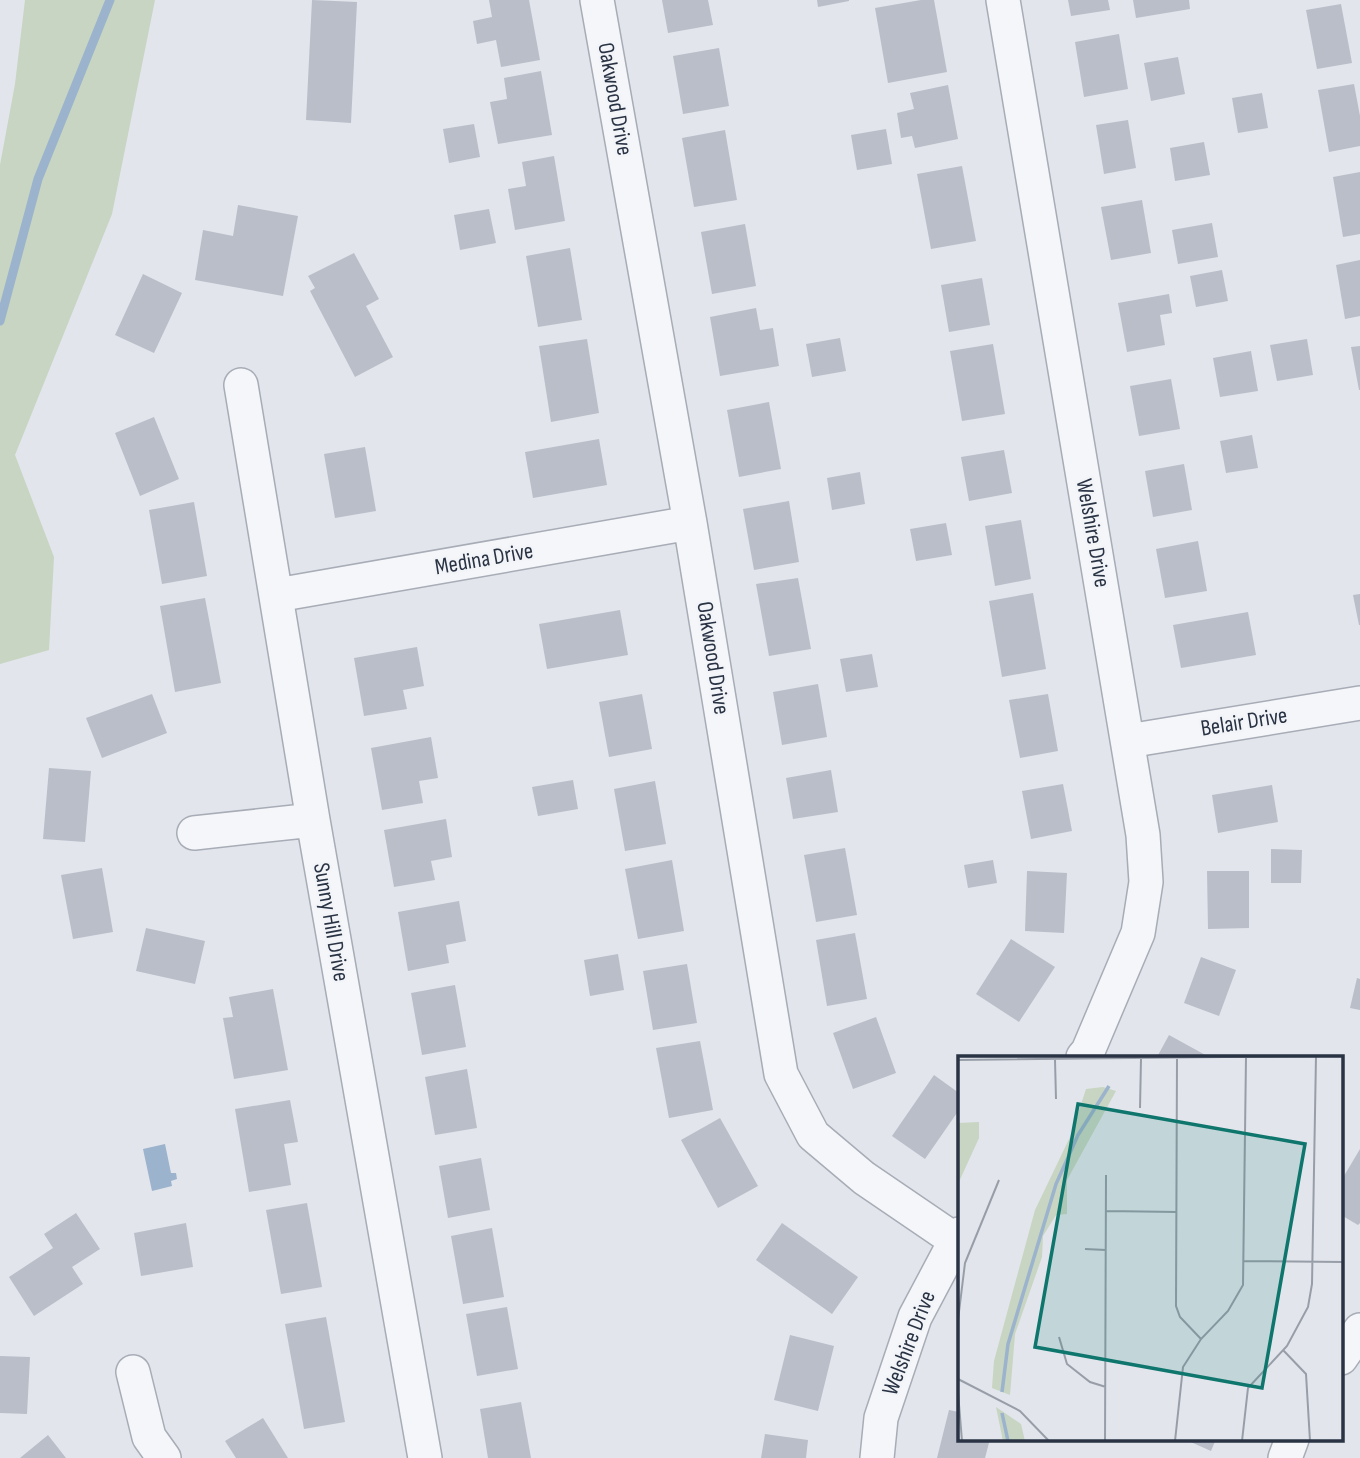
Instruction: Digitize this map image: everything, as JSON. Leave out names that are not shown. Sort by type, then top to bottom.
[{"type":"street","name":"Oakwood Drive","points":[[597,0],[691,523],[781,1074],[813,1135],[864,1178],[957,1237]]},
{"type":"street","name":"Welshire Drive","points":[[1003,0],[1143,835],[1146,882],[1138,933],[1084,1056]]},
{"type":"street","name":"Sunny Hill Drive","points":[[241,385],[313,820],[425,1458]]},
{"type":"street","name":"Medina Drive","points":[[276,595],[691,523]]},
{"type":"street","name":"Belair Drive","points":[[1128,741],[1360,703]]},
{"type":"street","points":[[194,833],[313,820]]},
{"type":"street","name":"Welshire Drive","points":[[877,1458],[881,1418],[915,1317],[957,1237]]},
{"type":"street","points":[[1342,1357],[1360,1330]]},
{"type":"street","points":[[133,1372],[149,1437],[164,1458]]},
{"type":"street","points":[[1285,1458],[1292,1440]]},
{"type":"green space","points":[[25,0],[155,0],[112,214],[15,455],[54,557],[49,650],[0,664],[0,165],[15,84]]},
{"type":"water","points":[[165,1144],[171,1173],[176,1173],[177,1179],[171,1181],[172,1186],[152,1191],[143,1149]]},
{"type":"building","points":[[312,0],[357,2],[351,123],[306,120]]},
{"type":"building","points":[[489,0],[529,0],[540,60],[501,67],[496,40],[477,44],[473,21],[492,17]]},
{"type":"building","points":[[662,0],[708,0],[713,25],[668,33]]},
{"type":"building","points":[[817,0],[849,0],[849,1],[818,7]]},
{"type":"building","points":[[934,0],[947,72],[888,83],[875,8]]},
{"type":"building","points":[[1068,0],[1108,0],[1110,10],[1071,16]]},
{"type":"building","points":[[1133,0],[1189,0],[1190,9],[1136,18]]},
{"type":"building","points":[[1341,4],[1352,63],[1317,69],[1306,10]]},
{"type":"building","points":[[1119,34],[1128,89],[1084,97],[1075,42]]},
{"type":"building","points":[[719,48],[729,106],[683,114],[673,56]]},
{"type":"building","points":[[1178,57],[1185,94],[1151,101],[1144,63]]},
{"type":"building","points":[[541,71],[552,135],[498,144],[490,102],[507,99],[504,78]]},
{"type":"building","points":[[1354,84],[1360,116],[1360,146],[1329,152],[1318,90]]},
{"type":"building","points":[[948,85],[958,139],[915,148],[912,136],[901,138],[897,113],[914,109],[910,93]]},
{"type":"building","points":[[1262,93],[1268,128],[1238,133],[1232,98]]},
{"type":"building","points":[[1128,120],[1136,168],[1104,174],[1096,125]]},
{"type":"building","points":[[474,124],[480,157],[449,163],[443,129]]},
{"type":"building","points":[[886,129],[892,164],[857,170],[851,135]]},
{"type":"building","points":[[725,130],[737,200],[694,207],[682,138]]},
{"type":"building","points":[[1204,142],[1210,175],[1175,181],[1170,148]]},
{"type":"building","points":[[554,156],[565,221],[515,230],[508,189],[526,186],[522,162]]},
{"type":"building","points":[[962,166],[976,241],[931,249],[917,174]]},
{"type":"building","points":[[1360,172],[1360,234],[1343,237],[1333,177]]},
{"type":"building","points":[[1142,200],[1151,253],[1111,260],[1101,207]]},
{"type":"building","points":[[238,205],[298,216],[283,296],[195,280],[203,230],[233,236]]},
{"type":"building","points":[[489,209],[496,243],[460,250],[454,215]]},
{"type":"building","points":[[1212,223],[1218,257],[1178,264],[1172,230]]},
{"type":"building","points":[[745,224],[756,286],[712,294],[701,232]]},
{"type":"building","points":[[570,248],[582,320],[538,327],[526,256]]},
{"type":"building","points":[[354,253],[379,299],[366,306],[393,357],[355,377],[310,291],[315,288],[308,276]]},
{"type":"building","points":[[1360,260],[1360,316],[1345,319],[1336,265]]},
{"type":"building","points":[[1222,270],[1228,301],[1196,307],[1190,276]]},
{"type":"building","points":[[143,274],[182,293],[154,353],[115,335]]},
{"type":"building","points":[[982,278],[990,325],[949,332],[941,285]]},
{"type":"building","points":[[1169,294],[1172,313],[1160,315],[1165,345],[1127,352],[1118,303]]},
{"type":"building","points":[[756,308],[760,330],[773,328],[779,366],[720,376],[710,317]]},
{"type":"building","points":[[840,338],[846,371],[812,377],[806,344]]},
{"type":"building","points":[[587,339],[599,413],[551,422],[539,346]]},
{"type":"building","points":[[1307,339],[1313,375],[1277,381],[1270,345]]},
{"type":"building","points":[[993,344],[1005,414],[962,421],[950,351]]},
{"type":"building","points":[[1360,346],[1360,390],[1359,390],[1351,347]]},
{"type":"building","points":[[1251,351],[1258,391],[1220,397],[1213,358]]},
{"type":"building","points":[[1171,379],[1180,429],[1139,436],[1130,386]]},
{"type":"building","points":[[769,402],[781,469],[739,477],[727,410]]},
{"type":"building","points":[[154,417],[179,479],[140,496],[115,433]]},
{"type":"building","points":[[1252,435],[1258,468],[1226,473],[1220,441]]},
{"type":"building","points":[[599,439],[607,485],[533,498],[525,452]]},
{"type":"building","points":[[365,447],[376,511],[335,518],[324,454]]},
{"type":"building","points":[[1004,450],[1012,493],[969,501],[961,457]]},
{"type":"building","points":[[1184,464],[1192,510],[1153,517],[1145,471]]},
{"type":"building","points":[[860,472],[865,504],[832,510],[827,478]]},
{"type":"building","points":[[789,501],[799,562],[754,570],[743,509]]},
{"type":"building","points":[[194,502],[207,576],[162,584],[149,510]]},
{"type":"building","points":[[1021,520],[1031,579],[995,586],[985,526]]},
{"type":"building","points":[[946,523],[952,555],[916,561],[910,529]]},
{"type":"building","points":[[1198,541],[1207,591],[1165,598],[1156,549]]},
{"type":"building","points":[[798,578],[811,649],[769,656],[756,584]]},
{"type":"building","points":[[1033,593],[1046,669],[1002,677],[989,601]]},
{"type":"building","points":[[1360,594],[1360,625],[1359,625],[1353,595]]},
{"type":"building","points":[[205,598],[221,683],[175,692],[160,606]]},
{"type":"building","points":[[620,610],[628,655],[547,669],[539,624]]},
{"type":"building","points":[[1248,612],[1256,655],[1181,668],[1173,625]]},
{"type":"building","points":[[417,647],[424,686],[403,690],[407,709],[364,716],[354,658]]},
{"type":"building","points":[[872,654],[878,687],[846,692],[840,659]]},
{"type":"building","points":[[818,684],[827,737],[782,745],[773,692]]},
{"type":"building","points":[[152,694],[167,733],[102,758],[86,718]]},
{"type":"building","points":[[642,694],[652,749],[609,757],[599,702]]},
{"type":"building","points":[[1048,694],[1058,751],[1020,758],[1009,700]]},
{"type":"building","points":[[431,737],[438,778],[419,781],[423,803],[382,810],[371,748]]},
{"type":"building","points":[[49,768],[91,771],[85,842],[43,839]]},
{"type":"building","points":[[831,770],[838,812],[793,819],[786,778]]},
{"type":"building","points":[[573,780],[578,809],[538,816],[532,787]]},
{"type":"building","points":[[655,781],[666,844],[625,851],[614,789]]},
{"type":"building","points":[[1063,784],[1072,831],[1031,839],[1022,791]]},
{"type":"building","points":[[1272,785],[1278,822],[1218,833],[1212,795]]},
{"type":"building","points":[[446,819],[452,857],[431,861],[435,880],[394,887],[384,830]]},
{"type":"building","points":[[845,848],[857,915],[816,922],[804,855]]},
{"type":"building","points":[[1271,849],[1302,850],[1301,883],[1271,883]]},
{"type":"building","points":[[672,860],[684,931],[638,939],[625,869]]},
{"type":"building","points":[[993,860],[997,883],[968,888],[964,865]]},
{"type":"building","points":[[102,868],[113,932],[73,939],[61,875]]},
{"type":"building","points":[[1027,871],[1067,873],[1064,933],[1025,931]]},
{"type":"building","points":[[1207,871],[1249,871],[1249,928],[1208,929]]},
{"type":"building","points":[[459,901],[466,941],[446,945],[449,963],[408,971],[398,912]]},
{"type":"building","points":[[146,928],[205,941],[195,984],[136,971]]},
{"type":"building","points":[[855,933],[867,999],[827,1006],[816,940]]},
{"type":"building","points":[[1011,939],[1055,967],[1019,1022],[976,994]]},
{"type":"building","points":[[618,954],[624,990],[590,996],[584,960]]},
{"type":"building","points":[[1201,957],[1236,970],[1219,1016],[1184,1003]]},
{"type":"building","points":[[687,964],[697,1023],[653,1030],[643,971]]},
{"type":"building","points":[[1357,978],[1360,979],[1360,1010],[1350,1008]]},
{"type":"building","points":[[455,985],[466,1047],[422,1055],[411,993]]},
{"type":"building","points":[[273,989],[288,1070],[234,1079],[223,1018],[233,1017],[229,997]]},
{"type":"building","points":[[876,1017],[896,1073],[853,1089],[833,1033]]},
{"type":"building","points":[[1169,1035],[1207,1056],[1158,1056]]},
{"type":"building","points":[[700,1041],[713,1110],[669,1118],[656,1048]]},
{"type":"building","points":[[467,1069],[477,1128],[435,1135],[425,1077]]},
{"type":"building","points":[[934,1075],[958,1092],[958,1111],[925,1159],[892,1136]]},
{"type":"building","points":[[290,1100],[298,1142],[284,1144],[291,1185],[249,1192],[235,1109]]},
{"type":"building","points":[[720,1118],[758,1186],[718,1208],[681,1140]]},
{"type":"building","points":[[1360,1149],[1358,1225],[1342,1216],[1342,1179]]},
{"type":"building","points":[[481,1158],[490,1210],[448,1218],[439,1166]]},
{"type":"building","points":[[307,1203],[322,1287],[281,1294],[266,1210]]},
{"type":"building","points":[[76,1213],[100,1249],[72,1267],[83,1284],[34,1316],[9,1277],[53,1248],[44,1234]]},
{"type":"building","points":[[186,1223],[193,1267],[141,1276],[134,1233]]},
{"type":"building","points":[[782,1223],[858,1277],[832,1314],[756,1260]]},
{"type":"building","points":[[492,1228],[504,1297],[463,1304],[451,1236]]},
{"type":"building","points":[[507,1307],[518,1369],[477,1376],[466,1314]]},
{"type":"building","points":[[326,1317],[345,1422],[304,1429],[285,1324]]},
{"type":"building","points":[[790,1335],[834,1346],[818,1411],[774,1400]]},
{"type":"building","points":[[0,1356],[30,1357],[27,1414],[0,1413]]},
{"type":"building","points":[[521,1402],[531,1458],[488,1458],[480,1409]]},
{"type":"building","points":[[949,1410],[958,1412],[958,1440],[990,1440],[985,1458],[937,1458]]},
{"type":"building","points":[[263,1418],[288,1458],[236,1458],[225,1441]]},
{"type":"building","points":[[765,1434],[808,1440],[806,1458],[761,1458]]},
{"type":"building","points":[[48,1435],[66,1458],[20,1458]]},
{"type":"building","points":[[1186,1440],[1216,1440],[1211,1451]]},
{"type":"waterway","points":[[0,321],[38,179],[110,0]]}]
